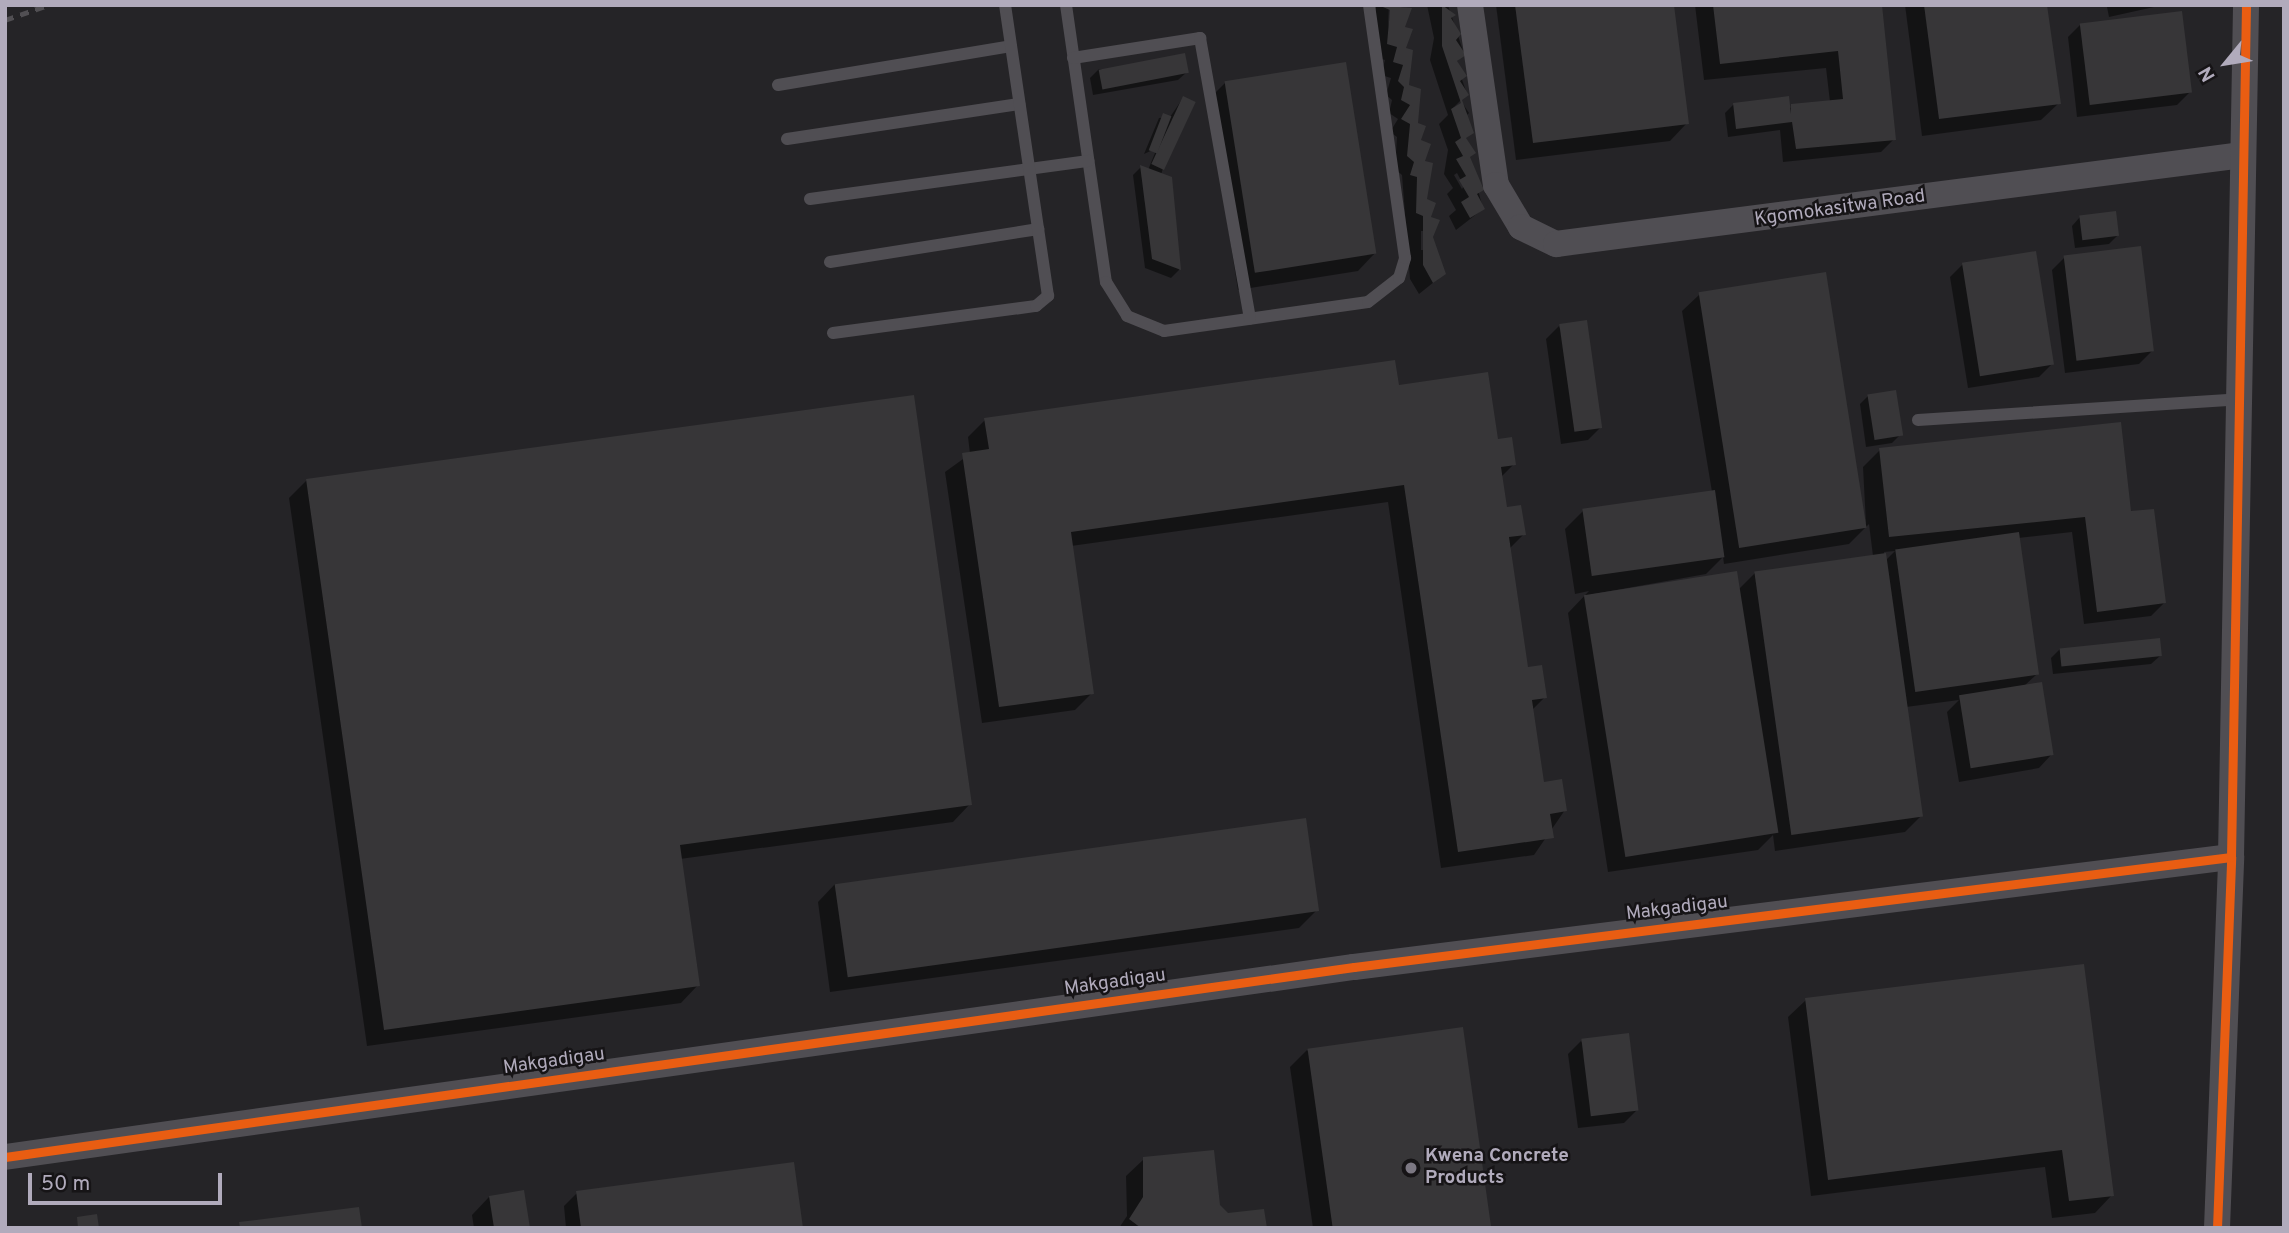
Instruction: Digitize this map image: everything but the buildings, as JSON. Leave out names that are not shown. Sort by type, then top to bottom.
[{"type":"street","name":"Kgomokasitwa Road","points":[[1471,5],[1496,185],[1521,228],[1556,244],[2242,155]]},
{"type":"street","points":[[2217,1228],[2231,857],[2246,5]]},
{"type":"street","name":"Makgadigau","points":[[5,1157],[1354,967],[2231,857]]},
{"type":"lane","points":[[833,333],[1036,306],[1048,296],[1004,5]]},
{"type":"lane","points":[[1066,5],[1106,282],[1127,316],[1164,331],[1368,302],[1399,278],[1405,258],[1369,5]]},
{"type":"lane","points":[[1073,58],[1200,38],[1250,319]]},
{"type":"lane","points":[[778,85],[1011,46]]},
{"type":"lane","points":[[788,139],[1019,104]]},
{"type":"lane","points":[[810,199],[1088,161]]},
{"type":"lane","points":[[830,262],[1038,229]]},
{"type":"lane","points":[[1918,420],[2239,398]]},
{"type":"shaded area","points":[[5,5],[2284,5],[2284,1228],[5,1228]]},
{"type":"railway","points":[[5,20],[48,5]]},
{"type":"cycle path","points":[[2217,1228],[2231,857],[2246,5]]},
{"type":"cycle path","points":[[5,1157],[1354,967],[2231,857]]},
{"type":"place","name":"Kwena Concrete Products","points":[[1411,1168]]}]
